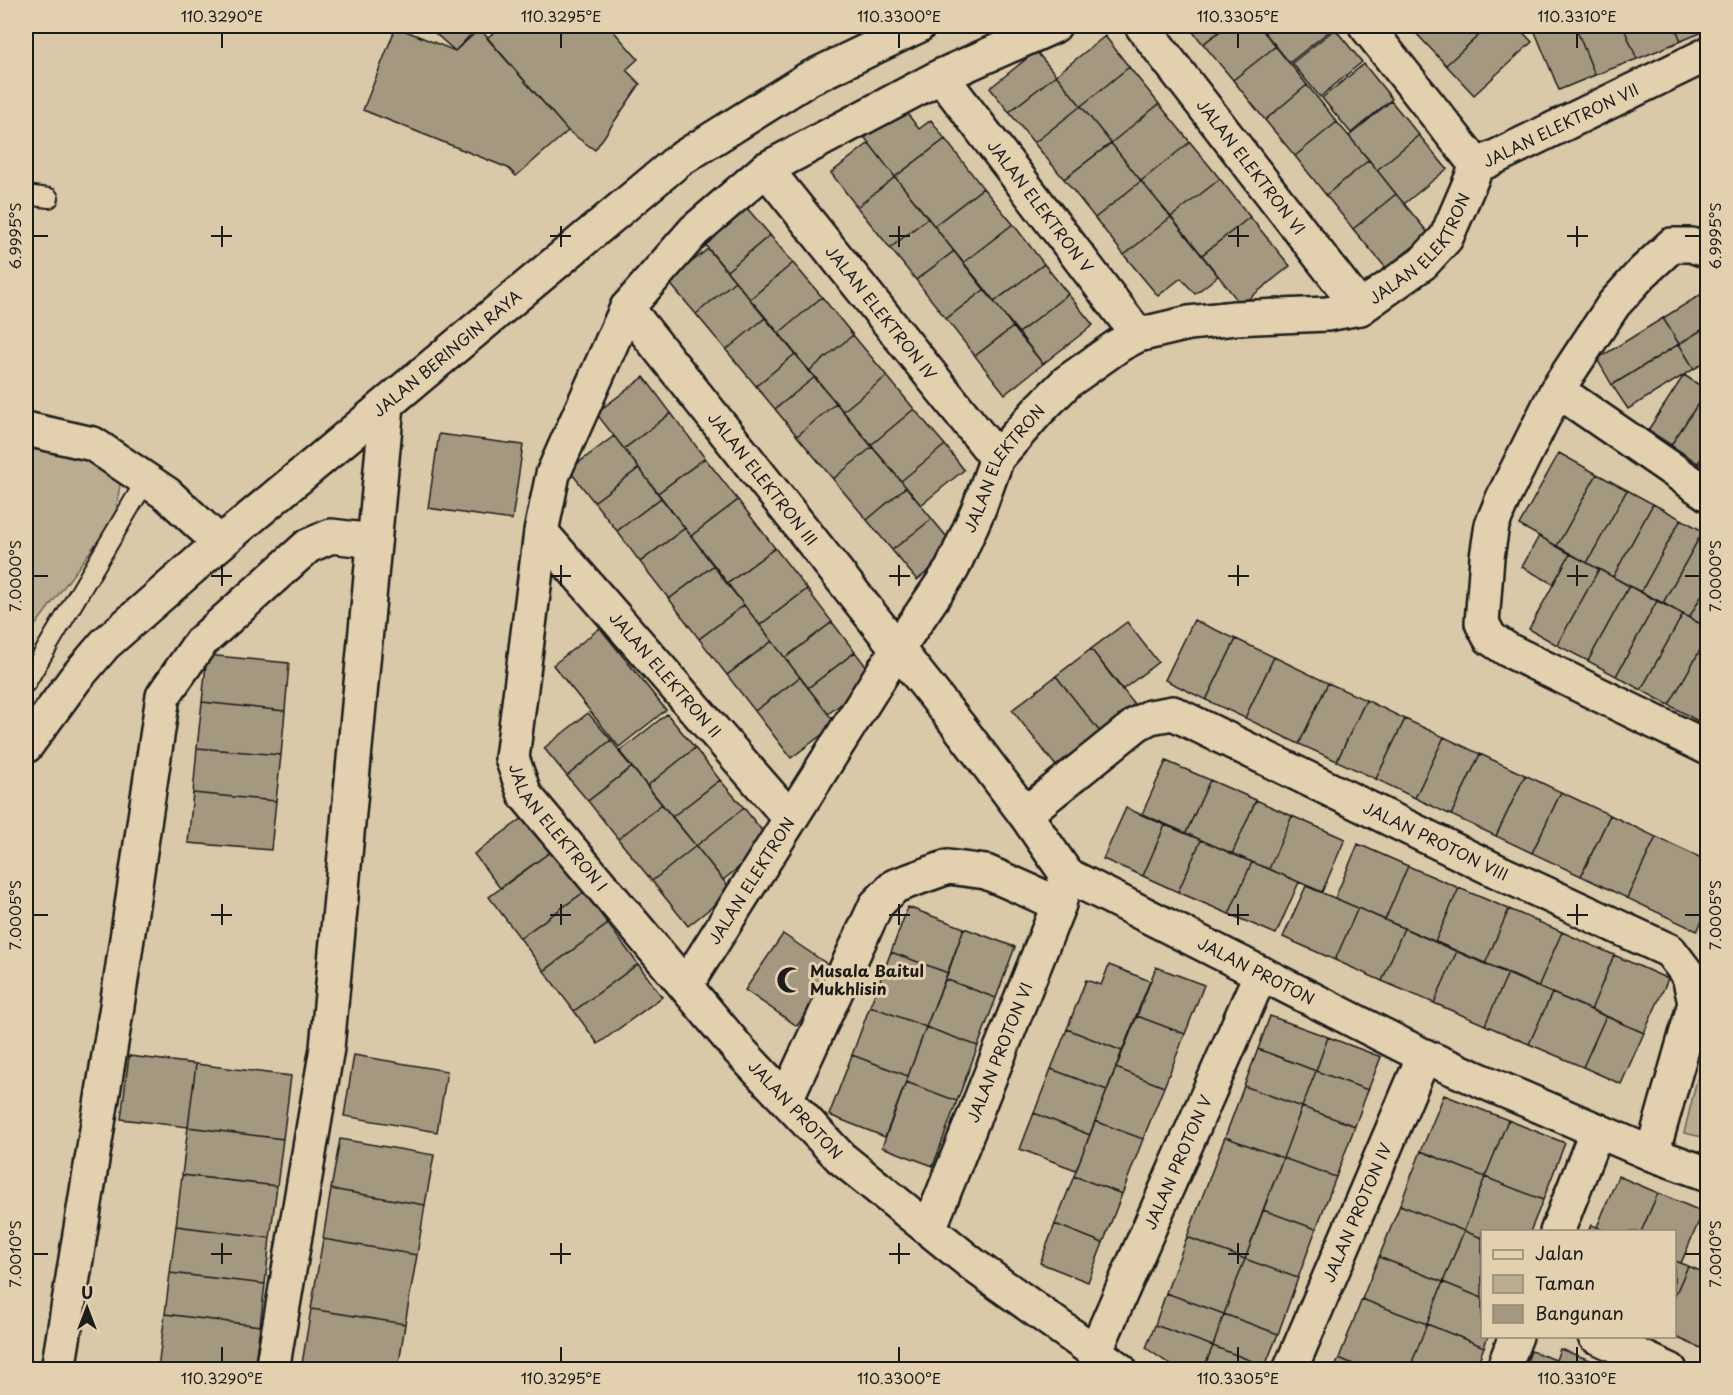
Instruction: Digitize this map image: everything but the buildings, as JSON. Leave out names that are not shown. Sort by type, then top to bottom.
[{"type":"street","name":"JALAN BERINGIN RAYA","points":[[26,746],[75,679],[105,644],[220,543],[679,160],[808,79],[918,26]]},
{"type":"street","points":[[541,532],[553,474],[627,308],[694,231],[766,169],[941,76],[1054,26]]},
{"type":"street","name":"JALAN ELEKTRON VI","points":[[1142,26],[1360,308]]},
{"type":"street","name":"JALAN ELEKTRON VII","points":[[1366,26],[1477,166],[1707,54]]},
{"type":"street","name":"JALAN ELEKTRON V","points":[[941,76],[1138,335]]},
{"type":"street","name":"JALAN ELEKTRON","points":[[686,985],[790,818],[905,657],[952,569],[979,508],[997,458],[1038,411],[1067,382],[1119,345],[1138,335],[1190,322],[1327,314],[1360,308],[1423,263],[1446,238],[1477,166]]},
{"type":"street","name":"JALAN ELEKTRON IV","points":[[766,169],[997,458]]},
{"type":"street","points":[[1707,251],[1691,245],[1672,245],[1614,304],[1557,390],[1503,498],[1492,525],[1482,623],[1490,638],[1508,650],[1707,748]]},
{"type":"street","name":"JALAN ELEKTRON III","points":[[627,308],[905,657]]},
{"type":"street","points":[[1557,390],[1707,494]]},
{"type":"street","points":[[272,1370],[327,1048],[387,405]]},
{"type":"street","points":[[26,429],[93,444],[167,494],[220,543]]},
{"type":"street","name":"JALAN ELEKTRON II","points":[[541,532],[790,818]]},
{"type":"street","name":"JALAN ELEKTRON I","points":[[541,532],[512,758],[525,795],[686,985]]},
{"type":"street","points":[[58,1370],[117,1006],[163,696],[200,643],[308,546],[331,536],[374,541]]},
{"type":"street","name":"JALAN PROTON","points":[[905,657],[1025,814],[1063,889],[1261,973],[1424,1056],[1652,1154],[1707,1174]]},
{"type":"street","name":"JALAN PROTON VIII","points":[[1025,814],[1137,724],[1150,717],[1173,713],[1498,872],[1670,951],[1689,976],[1695,1003],[1652,1154]]},
{"type":"street","points":[[786,1099],[876,904],[895,886],[948,867],[986,872],[1063,889]]},
{"type":"street","name":"JALAN PROTON VI","points":[[929,1229],[1063,889]]},
{"type":"street","name":"JALAN PROTON V","points":[[1108,1361],[1261,973]]},
{"type":"street","name":"JALAN PROTON","points":[[686,985],[739,1050],[841,1158],[976,1267],[1108,1361]]},
{"type":"street","name":"JALAN PROTON IV","points":[[1290,1370],[1424,1056]]},
{"type":"street","points":[[1558,1230],[1598,1130]]},
{"type":"street","points":[[1503,1370],[1515,1338]]},
{"type":"street","points":[[1599,1338],[1670,1370]]},
{"type":"lane","points":[[26,195],[49,198]]},
{"type":"lane","points":[[26,683],[146,480]]},
{"type":"green space","points":[[26,442],[106,460],[120,484],[115,518],[26,638]]},
{"type":"green space","points":[[1708,1038],[1707,1138],[1684,1133]]},
{"type":"place","name":"Musala Baitul Mukhlisin","points":[[790,980]]}]
